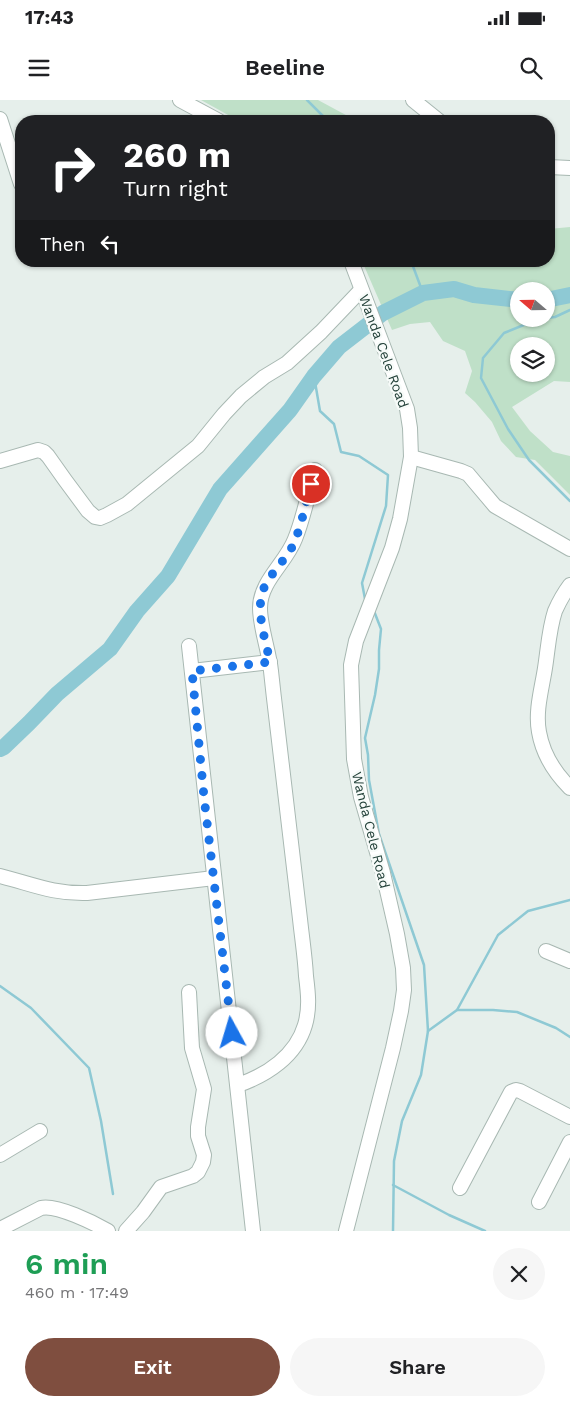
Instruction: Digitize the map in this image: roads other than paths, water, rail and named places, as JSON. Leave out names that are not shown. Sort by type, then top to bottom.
[{"type":"street","points":[[180,100],[208,115]]},
{"type":"street","points":[[413,100],[432,115]]},
{"type":"street","points":[[0,118],[15,165]]},
{"type":"street","points":[[555,167],[570,168]]},
{"type":"street","name":"Wanda Cele Road","points":[[346,1231],[393,1048],[404,990],[403,968],[397,934],[383,873],[361,797],[354,759],[351,665],[356,641],[395,538],[411,457],[407,409],[353,267]]},
{"type":"street","points":[[0,461],[38,450],[44,452],[88,511],[95,517],[100,518],[107,515],[127,504],[198,446],[241,396],[264,377],[287,362],[321,332],[362,290]]},
{"type":"street","points":[[411,457],[468,474],[495,506],[570,549]]},
{"type":"street","points":[[238,1084],[274,1068],[294,1048],[306,1024],[308,1013],[304,953],[270,662],[260,610],[261,596],[266,584],[296,538],[314,470]]},
{"type":"street","points":[[570,584],[555,610],[551,627],[539,707],[538,730],[543,750],[551,766],[570,788]]},
{"type":"street","points":[[189,646],[204,797],[238,1084],[253,1231]]},
{"type":"street","points":[[192,671],[270,662]]},
{"type":"street","points":[[0,876],[52,891],[72,894],[214,878]]},
{"type":"street","points":[[546,951],[570,961]]},
{"type":"street","points":[[126,1231],[161,1187],[193,1176],[198,1172],[203,1162],[204,1155],[198,1136],[198,1127],[204,1089],[192,1048],[190,992]]},
{"type":"street","points":[[460,1188],[511,1092],[520,1091],[570,1117]]},
{"type":"street","points":[[0,1155],[40,1131]]},
{"type":"street","points":[[540,1202],[570,1142]]},
{"type":"street","points":[[0,1230],[41,1208],[48,1207],[74,1215],[108,1231]]},
{"type":"waterway","points":[[307,100],[322,115]]},
{"type":"waterway","points":[[413,267],[423,293]]},
{"type":"waterway","points":[[0,749],[57,694],[110,649],[137,611],[168,576],[220,489],[290,410],[314,376],[339,347],[383,313],[423,293],[454,289],[474,295],[510,299]]},
{"type":"waterway","points":[[555,298],[570,295]]},
{"type":"waterway","points":[[555,317],[570,310]]},
{"type":"waterway","points":[[516,328],[504,333],[483,358],[481,378],[508,429],[529,460],[570,501]]},
{"type":"waterway","points":[[314,376],[320,411],[334,424],[341,452],[359,456],[388,475],[386,506],[362,583],[365,599]]},
{"type":"waterway","points":[[374,611],[381,629],[379,669],[365,738],[369,780],[379,834],[424,965],[428,1031],[421,1075],[402,1121],[394,1161],[393,1231]]},
{"type":"waterway","points":[[428,1031],[457,1010],[498,935],[528,911],[570,900]]},
{"type":"waterway","points":[[0,986],[31,1008],[89,1068],[101,1121],[113,1194]]},
{"type":"waterway","points":[[457,1010],[517,1012],[556,1028],[570,1037]]},
{"type":"waterway","points":[[393,1185],[449,1215],[485,1231]]}]
